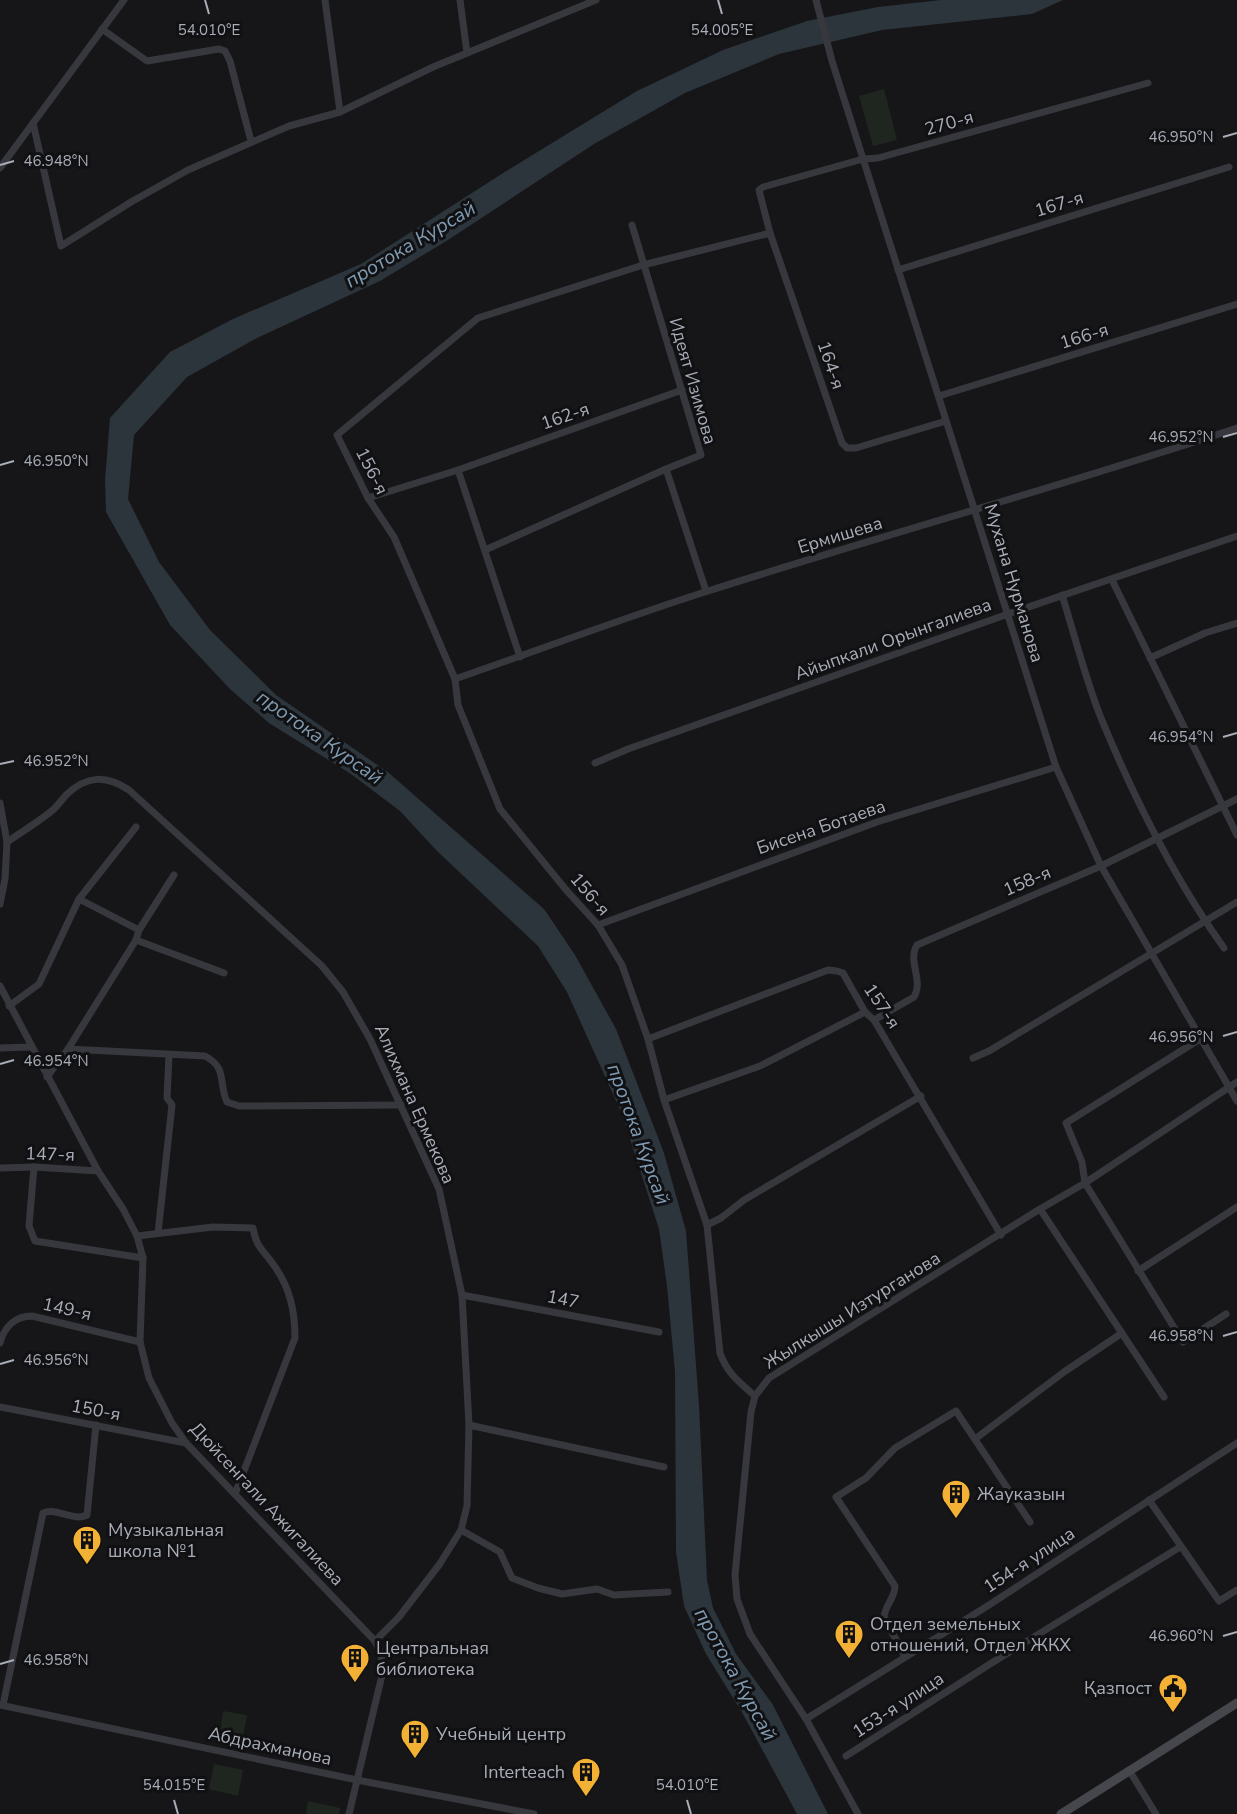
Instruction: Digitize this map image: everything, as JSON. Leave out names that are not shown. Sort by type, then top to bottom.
[{"type":"street","points":[[0,168],[124,0]]},
{"type":"street","points":[[326,0],[340,112]]},
{"type":"street","points":[[460,0],[467,53]]},
{"type":"street","points":[[33,123],[62,246],[130,201],[188,170],[289,126],[340,112],[433,67],[596,0]]},
{"type":"street","name":"Мухана Нурманова","points":[[816,0],[832,61],[1056,767],[1101,866],[1237,1101]]},
{"type":"street","points":[[102,29],[147,62],[219,49],[225,51],[230,61],[251,141]]},
{"type":"street","name":"270-я","points":[[759,190],[863,159],[878,158],[908,150],[1148,83]]},
{"type":"street","name":"167-я","points":[[898,270],[1229,167]]},
{"type":"street","name":"164-я","points":[[759,190],[770,232],[842,443],[847,448],[856,448],[946,421]]},
{"type":"street","name":"Идеят Изимова","points":[[632,225],[701,455],[666,469]]},
{"type":"street","points":[[643,265],[770,232]]},
{"type":"street","name":"156-я","points":[[643,265],[478,318],[337,435],[368,498],[394,537],[455,679],[458,705],[501,809],[567,891],[598,925],[622,965],[648,1039],[664,1100],[707,1225],[720,1353],[732,1376],[755,1396]]},
{"type":"street","name":"166-я","points":[[939,396],[1237,304]]},
{"type":"street","name":"162-я","points":[[368,498],[458,470],[682,390]]},
{"type":"street","name":"Ермишева","points":[[455,679],[706,591],[1126,465],[1237,428]]},
{"type":"street","points":[[485,550],[666,469],[706,591]]},
{"type":"street","points":[[458,470],[520,657]]},
{"type":"street","name":"Айыпкали Орынгалиева","points":[[595,763],[628,749],[1008,614],[1237,536]]},
{"type":"street","points":[[1112,580],[1237,835]]},
{"type":"street","points":[[1062,595],[1101,716],[1155,838],[1204,921],[1224,948]]},
{"type":"street","points":[[1150,658],[1205,633],[1237,623]]},
{"type":"street","name":"Бисена Ботаева","points":[[598,925],[877,822],[1056,767]]},
{"type":"street","name":"Алихмана Ермекова","points":[[7,842],[54,808],[81,784],[97,778],[117,783],[129,790],[322,966],[343,992],[365,1028],[401,1106],[439,1189],[462,1295],[469,1425],[468,1506],[461,1530],[439,1565],[399,1617],[375,1641]]},
{"type":"street","name":"158-я","points":[[874,1020],[914,997],[918,991],[913,954],[917,945],[1101,866],[1237,799]]},
{"type":"street","points":[[0,803],[7,842],[5,879],[0,904]]},
{"type":"street","points":[[9,1006],[39,984],[79,899],[136,827]]},
{"type":"street","points":[[47,1077],[68,1048],[136,940],[139,930],[174,875]]},
{"type":"street","points":[[79,899],[139,930]]},
{"type":"street","points":[[973,1058],[989,1051],[1237,902]]},
{"type":"street","points":[[136,940],[224,974]]},
{"type":"street","name":"157-я","points":[[648,1039],[828,970],[843,974],[865,1012],[874,1020],[921,1096],[1001,1234]]},
{"type":"street","name":"Дюйсенгали Ажигалиева","points":[[0,986],[98,1171],[123,1209],[136,1236],[142,1257],[140,1342],[149,1378],[172,1423],[186,1443],[375,1641],[381,1654],[383,1671],[349,1814]]},
{"type":"street","points":[[664,1100],[760,1066],[865,1012]]},
{"type":"street","points":[[1200,1039],[1066,1123],[1082,1162],[1086,1184],[1183,1342],[1226,1314]]},
{"type":"street","points":[[0,1048],[31,1047]]},
{"type":"street","points":[[68,1048],[205,1056],[213,1060],[219,1068],[227,1102],[239,1106],[401,1106]]},
{"type":"street","points":[[158,1233],[172,1105],[167,1098],[169,1055]]},
{"type":"street","name":"Жылкышы Изтурганова","points":[[755,1396],[769,1378],[1040,1209],[1086,1184],[1237,1082]]},
{"type":"street","points":[[707,1225],[721,1218],[744,1200],[921,1096]]},
{"type":"street","points":[[34,1167],[28,1226],[35,1241],[142,1257]]},
{"type":"street","name":"147-я","points":[[0,1168],[34,1167],[98,1171]]},
{"type":"street","points":[[1138,1271],[1237,1207]]},
{"type":"street","points":[[1040,1209],[1164,1397]]},
{"type":"street","points":[[136,1236],[213,1227],[253,1228],[256,1244],[273,1263],[287,1287],[295,1316],[295,1338],[235,1494]]},
{"type":"street","name":"147","points":[[462,1295],[659,1332]]},
{"type":"street","name":"149-я","points":[[0,1343],[3,1332],[16,1319],[23,1316],[33,1316],[140,1342]]},
{"type":"street","points":[[975,1438],[1064,1372],[1122,1333]]},
{"type":"street","points":[[755,1396],[751,1412],[736,1563],[737,1599],[750,1634],[806,1719],[858,1814]]},
{"type":"street","name":"150-я","points":[[0,1407],[186,1443]]},
{"type":"street","points":[[905,1657],[885,1623],[884,1617],[895,1593],[895,1586],[836,1497],[866,1478],[895,1448],[956,1411],[1030,1522]]},
{"type":"street","points":[[1,1705],[43,1513],[54,1511],[82,1518],[87,1515],[96,1425]]},
{"type":"street","points":[[469,1425],[664,1467]]},
{"type":"street","name":"154-я улица","points":[[806,1719],[1237,1443]]},
{"type":"street","points":[[1149,1500],[1219,1601],[1237,1590]]},
{"type":"street","points":[[461,1530],[500,1552],[512,1578],[538,1588],[562,1594],[597,1589],[614,1594],[668,1592]]},
{"type":"street","name":"153-я улица","points":[[846,1756],[1180,1547]]},
{"type":"street","points":[[1061,1814],[1237,1703]]},
{"type":"street","name":"Абдрахманова","points":[[1,1705],[534,1814]]},
{"type":"street","points":[[1129,1770],[1156,1814]]},
{"type":"shaded area","points":[[884,89],[897,140],[873,146],[859,96]]},
{"type":"shaded area","points":[[223,1711],[247,1715],[243,1737],[220,1733]]},
{"type":"shaded area","points":[[214,1764],[243,1770],[238,1796],[209,1789]]},
{"type":"shaded area","points":[[308,1801],[340,1808],[339,1814],[306,1814]]},
{"type":"water","name":"протока Курсай","points":[[941,0],[1063,0],[1032,14],[882,30],[779,54],[685,93],[594,144],[448,240],[380,281],[257,338],[187,377],[134,435],[128,499],[159,562],[210,630],[276,695],[389,773],[544,909],[575,955],[616,1029],[664,1153],[686,1231],[699,1405],[707,1580],[713,1608],[736,1654],[773,1705],[828,1814],[797,1814],[743,1714],[706,1654],[684,1606],[676,1552],[675,1372],[659,1229],[622,1114],[567,992],[538,946],[437,851],[400,811],[351,774],[269,723],[230,689],[170,625],[106,512],[105,480],[110,418],[170,352],[233,319],[361,264],[637,91],[723,50],[807,21],[878,7]]},
{"type":"place","name":"Жауказын","points":[[956,1520]]},
{"type":"place","name":"Музыкальная школа №1","points":[[87,1566]]},
{"type":"place","name":"Отдел земельных отношений, Отдел ЖКХ","points":[[849,1660]]},
{"type":"place","name":"Центральная библиотека","points":[[355,1684]]},
{"type":"place","name":"Қазпост","points":[[1173,1714]]},
{"type":"place","name":"Учебный центр","points":[[415,1760]]},
{"type":"place","name":"Interteach","points":[[586,1798]]}]
